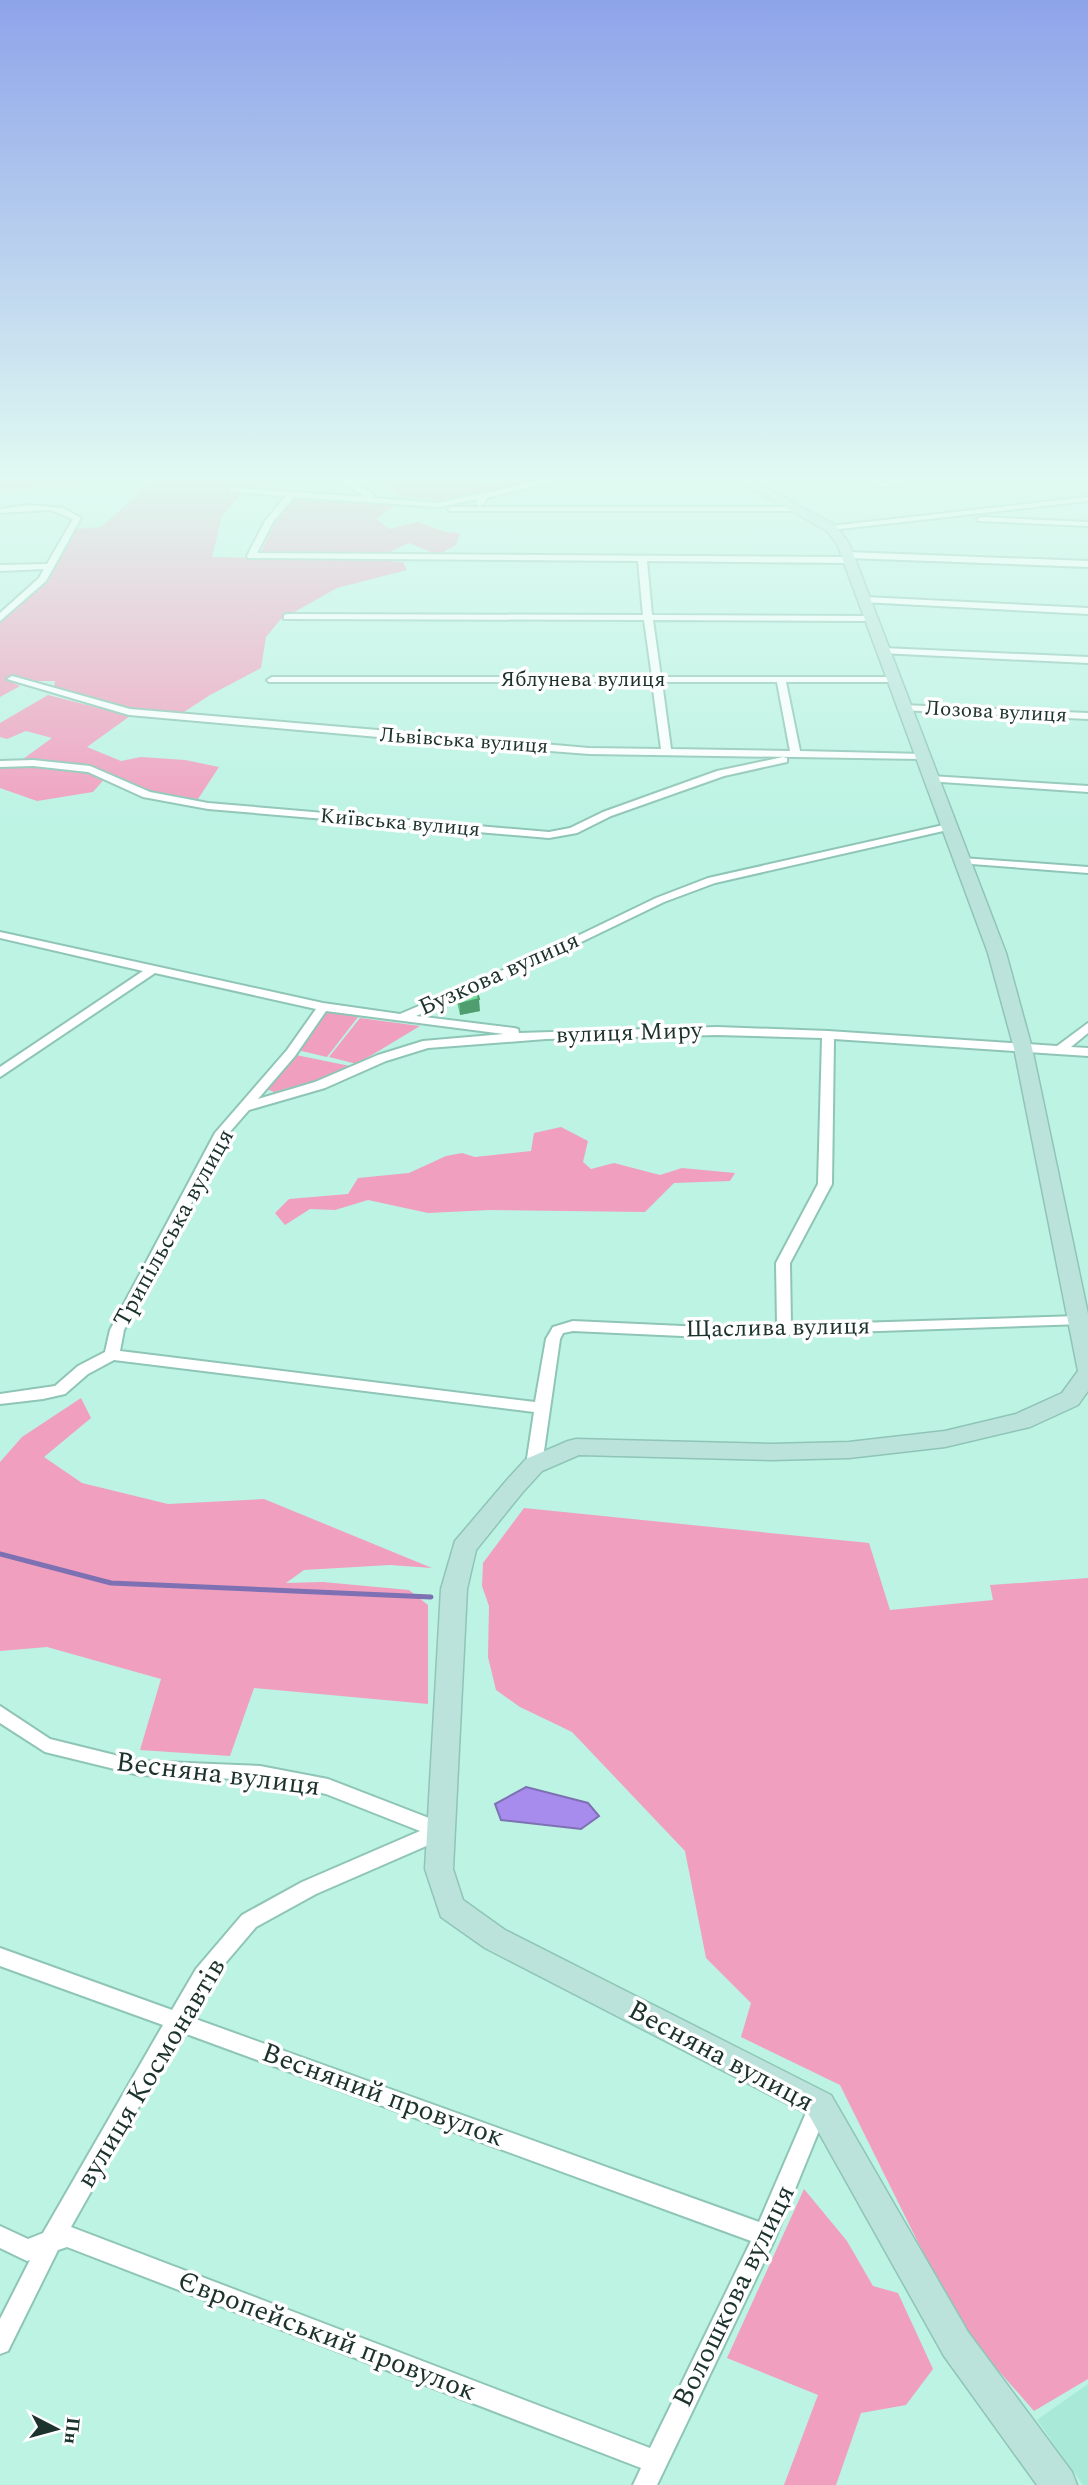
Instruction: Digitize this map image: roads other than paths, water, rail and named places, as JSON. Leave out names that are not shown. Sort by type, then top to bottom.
[{"type":"street","points":[[0,618],[28,593]]},
{"type":"street","points":[[645,593],[666,751]]},
{"type":"street","points":[[534,1465],[576,1447],[771,1452],[836,1450],[945,1439],[1022,1422],[1070,1399],[1088,1371],[1078,1321],[1080,1286],[1023,1048],[997,953],[903,708],[862,593]]},
{"type":"street","points":[[865,600],[1088,611]]},
{"type":"street","points":[[287,617],[871,618]]},
{"type":"street","points":[[883,651],[1088,660]]},
{"type":"street","name":"Яблунева вулиця","points":[[272,680],[893,679]]},
{"type":"street","name":"Львівська вулиця","points":[[12,680],[129,712],[550,748],[921,756]]},
{"type":"street","points":[[781,680],[796,755]]},
{"type":"street","name":"Лозова вулиця","points":[[903,708],[1088,716]]},
{"type":"street","name":"Київська вулиця","points":[[0,764],[33,762],[90,769],[147,795],[208,806],[549,835],[573,831],[676,787],[721,773],[810,755]]},
{"type":"street","points":[[931,779],[1088,789]]},
{"type":"street","name":"Бузкова вулиця","points":[[0,935],[323,1007],[401,1017],[540,958],[660,900],[712,880],[948,827]]},
{"type":"street","points":[[962,861],[1088,870]]},
{"type":"street","points":[[0,1073],[155,968]]},
{"type":"street","points":[[441,1001],[446,1023]]},
{"type":"street","name":"Трипільська вулиця","points":[[112,1354],[117,1330],[222,1133],[291,1053],[323,1007]]},
{"type":"street","points":[[401,1017],[546,1035]]},
{"type":"street","points":[[382,1058],[446,1023]]},
{"type":"street","points":[[1062,1049],[1088,1027]]},
{"type":"street","name":"вулиця Миру","points":[[246,1107],[320,1085],[382,1058],[427,1044],[546,1035],[717,1031],[828,1035],[1088,1052]]},
{"type":"street","points":[[784,1328],[783,1263],[825,1184],[828,1035]]},
{"type":"street","name":"Щаслива вулиця","points":[[534,1465],[553,1339],[558,1331],[573,1326],[705,1332],[1078,1321]]},
{"type":"street","points":[[0,1399],[60,1390],[83,1370],[112,1354],[542,1408]]},
{"type":"street","name":"Весняна вулиця","points":[[534,1465],[464,1548],[454,1589],[439,1869],[451,1908],[495,1938],[820,2105],[956,2344],[1059,2485]]},
{"type":"street","name":"Весняна вулиця","points":[[0,1713],[45,1745],[139,1768],[260,1773],[328,1787],[440,1831]]},
{"type":"street","name":"вулиця Космонавтів","points":[[0,2343],[51,2241],[202,1975],[249,1921],[309,1888],[440,1831]]},
{"type":"street","name":"Весняний провулок","points":[[0,1957],[765,2235]]},
{"type":"street","name":"Волошкова вулиця","points":[[645,2485],[654,2461],[765,2235],[820,2105]]},
{"type":"street","name":"Європейський провулок","points":[[0,2236],[27,2250],[67,2236],[654,2461]]},
{"type":"waterway","points":[[0,1554],[111,1583],[431,1597]]}]
